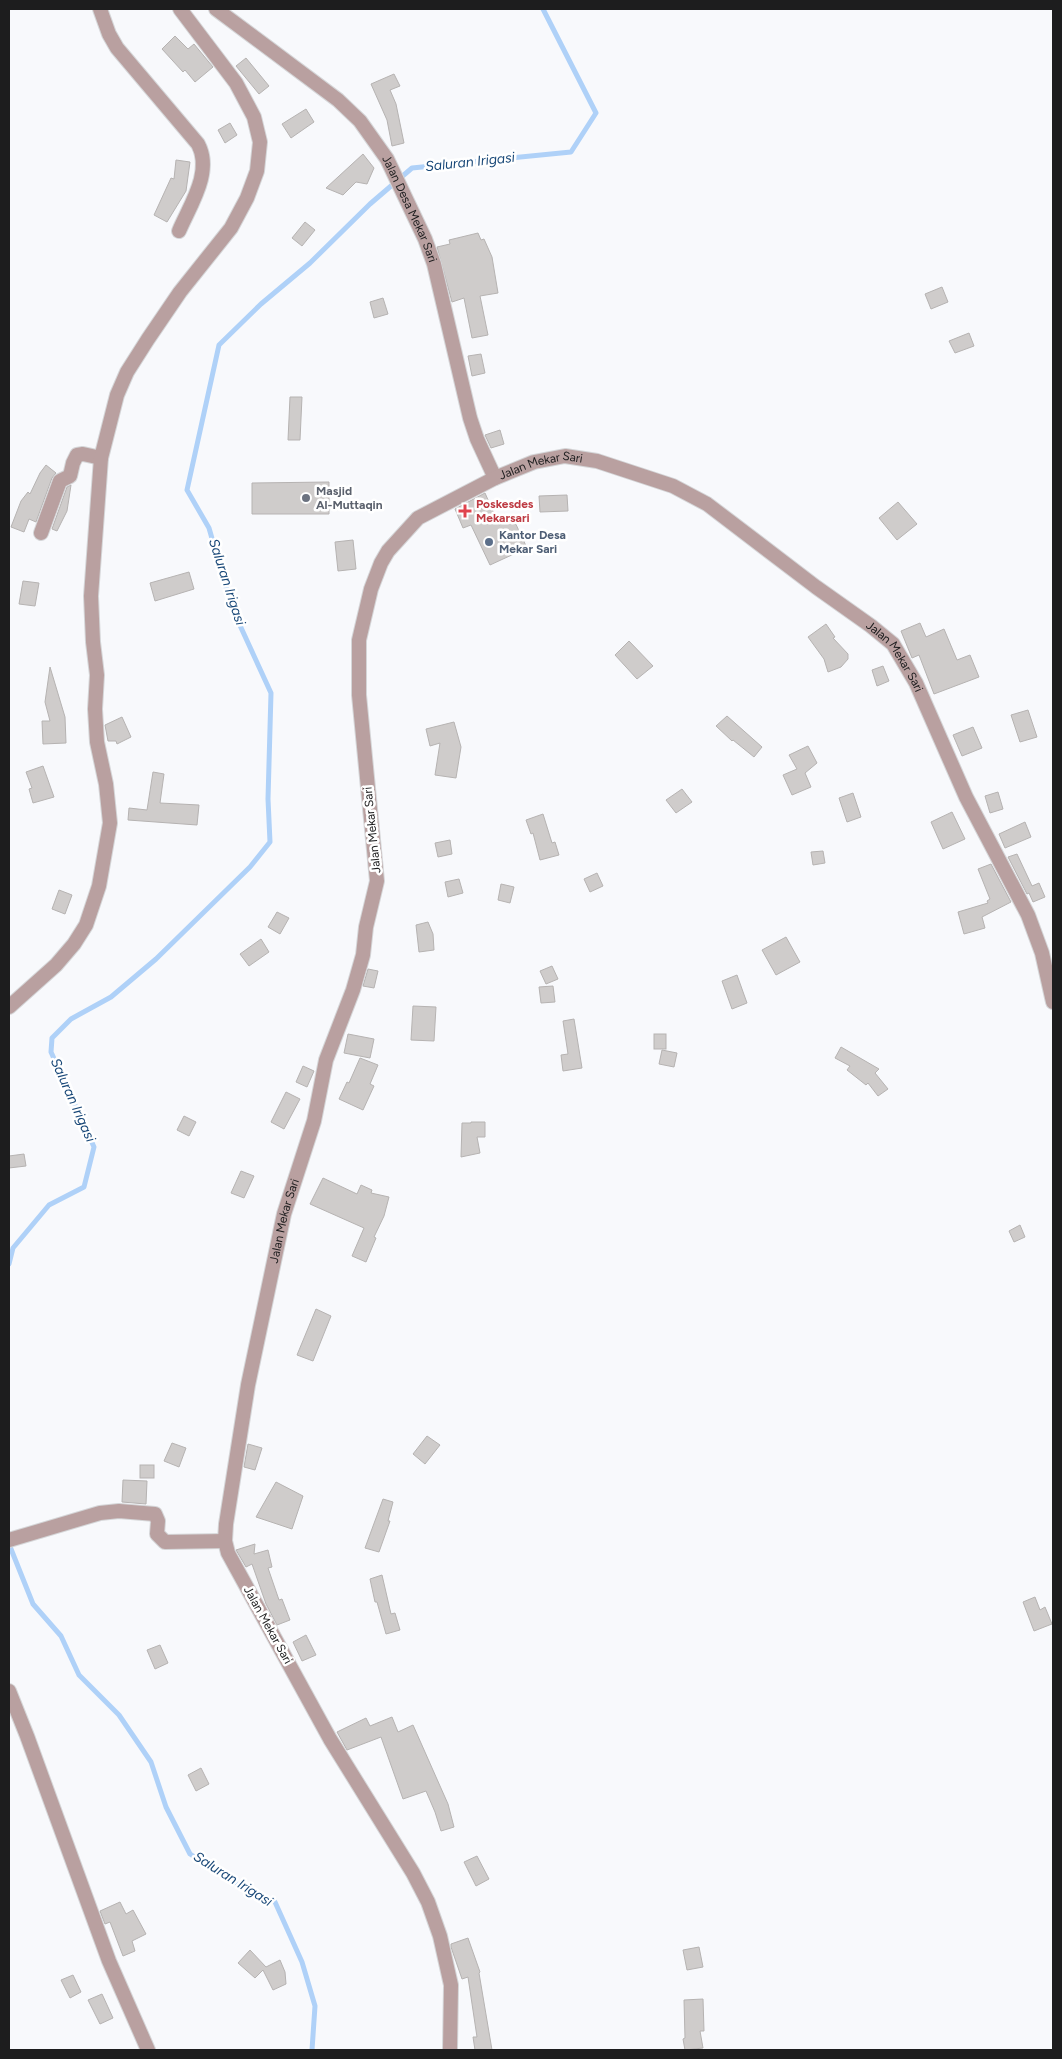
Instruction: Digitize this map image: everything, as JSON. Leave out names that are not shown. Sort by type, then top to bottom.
[{"type":"street","points":[[100,9],[109,34],[117,48],[198,144],[203,154],[202,176],[179,232]]},
{"type":"street","points":[[9,1007],[56,965],[74,944],[86,925],[99,886],[110,822],[106,784],[97,742],[95,709],[97,675],[91,596],[101,458],[117,395],[126,372],[180,292],[231,228],[247,198],[257,171],[260,142],[254,117],[236,84],[180,9]]},
{"type":"street","name":"Jalan Desa Mekar Sari","points":[[216,9],[338,100],[360,121],[387,159],[425,239],[434,264],[470,418],[495,478]]},
{"type":"street","points":[[42,533],[60,481],[70,476],[77,455],[83,454],[101,458]]},
{"type":"street","name":"Jalan Mekar Sari","points":[[450,2050],[452,1986],[440,1936],[428,1902],[413,1873],[330,1739],[228,1553],[226,1541],[226,1524],[248,1385],[284,1214],[314,1121],[326,1060],[353,990],[363,955],[366,927],[377,881],[359,695],[359,640],[371,588],[388,551],[418,518],[495,478],[534,462],[565,456],[597,461],[673,486],[707,504],[816,587],[864,620],[893,644],[916,683],[966,797],[1028,915],[1042,953],[1053,1002]]},
{"type":"street","points":[[9,1540],[100,1513],[119,1511],[155,1514],[158,1521],[157,1534],[165,1542],[226,1541]]},
{"type":"street","points":[[9,1691],[28,1736],[109,1961],[148,2050]]},
{"type":"building","points":[[175,36],[188,49],[194,44],[213,67],[195,82],[162,49]]},
{"type":"building","points":[[246,58],[269,86],[259,94],[236,66]]},
{"type":"building","points":[[394,74],[400,86],[390,90],[396,104],[404,143],[392,146],[387,120],[371,84]]},
{"type":"building","points":[[306,109],[314,122],[291,138],[282,124]]},
{"type":"building","points":[[230,123],[237,135],[225,143],[218,130]]},
{"type":"building","points":[[363,154],[374,168],[367,184],[356,182],[343,195],[326,188]]},
{"type":"building","points":[[176,160],[190,162],[186,191],[167,222],[154,215],[171,178],[174,179]]},
{"type":"building","points":[[305,222],[315,230],[302,246],[292,238]]},
{"type":"building","points":[[478,233],[481,240],[484,239],[492,257],[498,293],[480,296],[488,335],[472,338],[464,298],[452,302],[437,247],[450,244],[449,240]]},
{"type":"building","points":[[942,287],[948,302],[931,309],[925,294]]},
{"type":"building","points":[[383,298],[388,314],[374,318],[370,302]]},
{"type":"building","points":[[969,333],[974,346],[955,353],[949,341]]},
{"type":"building","points":[[481,354],[485,373],[472,376],[468,356]]},
{"type":"building","points":[[290,397],[302,397],[300,440],[288,440]]},
{"type":"building","points":[[500,430],[504,444],[491,448],[485,435]]},
{"type":"building","points":[[46,465],[56,473],[52,478],[36,522],[29,519],[24,532],[11,527],[21,501],[28,492],[30,494]]},
{"type":"building","points":[[329,482],[329,514],[252,514],[252,483]]},
{"type":"building","points":[[71,485],[67,511],[57,531],[52,529],[67,487]]},
{"type":"building","points":[[485,493],[499,525],[513,518],[527,548],[490,565],[471,525],[463,528],[455,509]]},
{"type":"building","points":[[567,495],[568,511],[540,512],[539,496]]},
{"type":"building","points":[[898,502],[917,524],[897,540],[879,518]]},
{"type":"building","points":[[353,540],[356,569],[338,571],[335,542]]},
{"type":"building","points":[[189,572],[194,589],[155,601],[150,583]]},
{"type":"building","points":[[23,581],[39,583],[35,606],[19,604]]},
{"type":"building","points":[[920,623],[926,637],[944,629],[957,660],[970,655],[979,677],[934,694],[919,655],[912,658],[901,631]]},
{"type":"building","points":[[826,624],[835,637],[833,638],[848,654],[848,659],[841,667],[828,672],[824,659],[808,637]]},
{"type":"building","points":[[629,641],[653,666],[637,679],[615,655]]},
{"type":"building","points":[[883,666],[889,681],[877,686],[872,670]]},
{"type":"building","points":[[50,667],[65,717],[66,743],[43,744],[42,721],[50,721],[45,702]]},
{"type":"building","points":[[1028,710],[1037,737],[1020,742],[1011,715]]},
{"type":"building","points":[[727,716],[762,747],[754,757],[732,741],[716,726]]},
{"type":"building","points":[[122,717],[131,737],[117,744],[116,741],[108,741],[105,725]]},
{"type":"building","points":[[454,722],[461,747],[456,778],[435,775],[440,743],[430,746],[426,729]]},
{"type":"building","points":[[973,727],[982,748],[962,756],[953,735]]},
{"type":"building","points":[[808,746],[817,763],[805,773],[811,787],[792,795],[783,775],[797,769],[789,755]]},
{"type":"building","points":[[43,766],[54,797],[33,803],[29,789],[32,788],[26,772]]},
{"type":"building","points":[[153,772],[164,774],[160,803],[199,805],[197,825],[128,820],[129,808],[147,810]]},
{"type":"building","points":[[682,789],[692,802],[676,813],[666,800]]},
{"type":"building","points":[[998,792],[1003,809],[990,813],[985,796]]},
{"type":"building","points":[[853,793],[861,817],[847,822],[839,798]]},
{"type":"building","points":[[952,812],[965,839],[943,849],[931,822]]},
{"type":"building","points":[[543,814],[552,843],[555,842],[559,855],[540,860],[533,833],[531,834],[526,820]]},
{"type":"building","points":[[1025,822],[1031,837],[1005,848],[999,834]]},
{"type":"building","points":[[450,840],[452,854],[438,857],[435,843]]},
{"type":"building","points":[[823,851],[825,863],[813,865],[811,852]]},
{"type":"building","points":[[1017,854],[1032,886],[1039,883],[1045,897],[1033,902],[1029,893],[1027,894],[1008,857]]},
{"type":"building","points":[[991,864],[1011,902],[982,917],[985,928],[964,934],[958,912],[988,903],[987,901],[990,899],[978,869]]},
{"type":"building","points":[[597,873],[603,886],[590,892],[584,879]]},
{"type":"building","points":[[459,879],[463,893],[448,897],[445,882]]},
{"type":"building","points":[[501,884],[514,887],[510,903],[498,900]]},
{"type":"building","points":[[59,890],[72,895],[65,914],[52,909]]},
{"type":"building","points":[[277,912],[289,918],[280,934],[268,927]]},
{"type":"building","points":[[428,922],[433,934],[434,950],[419,952],[416,925]]},
{"type":"building","points":[[786,937],[800,962],[776,975],[762,950]]},
{"type":"building","points":[[261,939],[269,952],[249,966],[240,954]]},
{"type":"building","points":[[552,966],[558,979],[546,984],[540,971]]},
{"type":"building","points":[[368,969],[378,971],[374,988],[363,986]]},
{"type":"building","points":[[737,975],[747,1003],[732,1009],[722,981]]},
{"type":"building","points":[[553,986],[555,1002],[541,1003],[539,987]]},
{"type":"building","points":[[413,1006],[436,1007],[434,1041],[411,1040]]},
{"type":"building","points":[[574,1019],[582,1068],[563,1071],[561,1055],[568,1054],[563,1021]]},
{"type":"building","points":[[348,1034],[374,1039],[370,1058],[344,1053]]},
{"type":"building","points":[[654,1034],[666,1034],[666,1049],[654,1049]]},
{"type":"building","points":[[841,1047],[879,1069],[875,1073],[888,1089],[878,1096],[868,1083],[866,1085],[847,1070],[850,1066],[835,1058]]},
{"type":"building","points":[[662,1050],[677,1053],[674,1067],[659,1064]]},
{"type":"building","points":[[360,1058],[378,1065],[370,1084],[374,1086],[363,1110],[339,1099],[347,1082],[349,1083]]},
{"type":"building","points":[[303,1066],[314,1071],[307,1087],[296,1082]]},
{"type":"building","points":[[286,1092],[300,1099],[284,1129],[271,1122]]},
{"type":"building","points":[[184,1116],[196,1122],[189,1136],[177,1130]]},
{"type":"building","points":[[485,1122],[485,1137],[477,1137],[480,1153],[461,1157],[462,1123]]},
{"type":"building","points":[[24,1154],[26,1166],[9,1168],[9,1156]]},
{"type":"building","points":[[241,1171],[254,1176],[244,1198],[231,1193]]},
{"type":"building","points":[[323,1178],[357,1194],[361,1185],[372,1190],[371,1193],[389,1197],[384,1216],[374,1237],[376,1238],[366,1262],[352,1256],[364,1228],[310,1204]]},
{"type":"building","points":[[1020,1225],[1025,1237],[1014,1242],[1009,1231]]},
{"type":"building","points":[[316,1309],[331,1316],[313,1361],[297,1355]]},
{"type":"building","points":[[427,1436],[440,1445],[425,1464],[413,1454]]},
{"type":"building","points":[[172,1443],[186,1448],[179,1467],[164,1461]]},
{"type":"building","points":[[248,1444],[262,1448],[255,1470],[244,1467]]},
{"type":"building","points":[[140,1465],[154,1465],[154,1478],[140,1478]]},
{"type":"building","points":[[123,1480],[147,1481],[146,1504],[122,1502]]},
{"type":"building","points":[[276,1482],[303,1496],[292,1529],[256,1517]]},
{"type":"building","points":[[383,1499],[393,1502],[388,1521],[390,1521],[379,1552],[365,1548]]},
{"type":"building","points":[[255,1544],[254,1554],[268,1550],[272,1567],[268,1568],[279,1600],[282,1599],[290,1620],[277,1625],[266,1604],[252,1564],[246,1567],[236,1550]]},
{"type":"building","points":[[382,1575],[391,1614],[395,1613],[400,1630],[386,1634],[377,1602],[375,1602],[370,1579]]},
{"type":"building","points":[[1035,1597],[1040,1610],[1045,1607],[1052,1624],[1034,1631],[1023,1602]]},
{"type":"building","points":[[306,1635],[316,1655],[302,1661],[293,1642]]},
{"type":"building","points":[[160,1645],[168,1663],[155,1669],[147,1650]]},
{"type":"building","points":[[392,1717],[398,1732],[413,1725],[448,1804],[454,1827],[441,1831],[426,1791],[403,1799],[381,1737],[347,1750],[337,1732],[366,1718],[370,1726]]},
{"type":"building","points":[[201,1768],[209,1784],[196,1791],[188,1775]]},
{"type":"building","points":[[477,1856],[489,1879],[476,1886],[464,1862]]},
{"type":"building","points":[[120,1902],[126,1914],[133,1910],[146,1934],[132,1941],[135,1951],[123,1956],[110,1922],[105,1924],[100,1911]]},
{"type":"building","points":[[468,1938],[480,1972],[492,2050],[475,2050],[473,2037],[477,2037],[468,1977],[462,1979],[451,1947],[451,1944]]},
{"type":"building","points":[[699,1947],[703,1967],[687,1970],[683,1950]]},
{"type":"building","points":[[250,1950],[266,1967],[280,1960],[285,1972],[286,1984],[273,1990],[263,1970],[255,1978],[238,1963]]},
{"type":"building","points":[[73,1975],[81,1992],[70,1998],[61,1980]]},
{"type":"building","points":[[102,1994],[113,2018],[100,2024],[88,2000]]},
{"type":"building","points":[[703,1999],[704,2031],[700,2031],[703,2048],[685,2050],[683,2039],[685,2038],[684,2000]]},
{"type":"waterway","name":"Saluran Irigasi","points":[[9,1264],[13,1248],[49,1205],[84,1187],[94,1147],[51,1052],[52,1038],[71,1019],[111,997],[156,959],[250,867],[270,842],[268,799],[271,693],[232,608],[209,528],[187,490],[219,345],[261,304],[310,263],[370,204],[412,168],[571,152],[596,113],[543,9]]},
{"type":"waterway","name":"Saluran Irigasi","points":[[9,1544],[33,1604],[61,1636],[79,1675],[119,1715],[151,1762],[166,1807],[190,1854],[239,1885],[275,1902],[302,1962],[315,2006],[312,2050]]},
{"type":"place","name":"Masjid Al-Muttaqin","points":[[306,498]]},
{"type":"place","name":"Poskesdes Mekarsari","points":[[465,511]]},
{"type":"place","name":"Kantor Desa Mekar Sari","points":[[489,542]]}]
